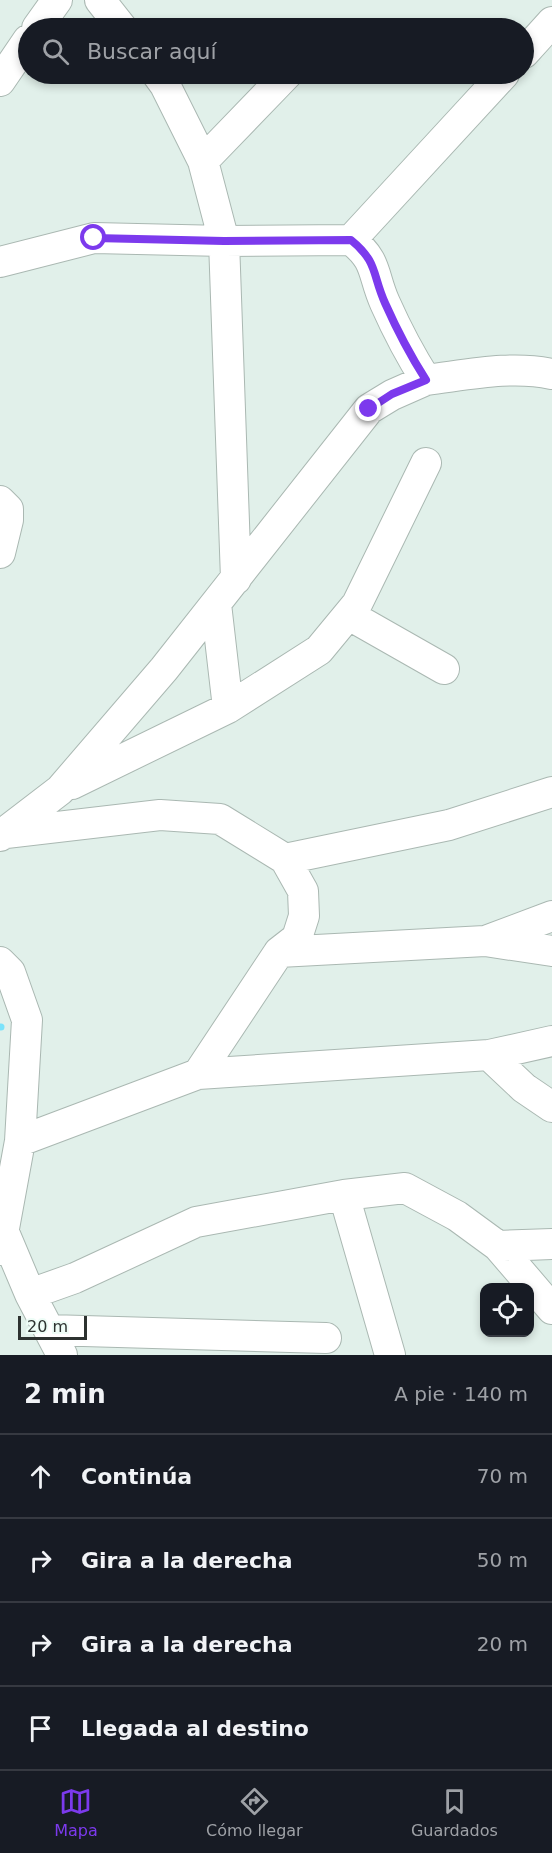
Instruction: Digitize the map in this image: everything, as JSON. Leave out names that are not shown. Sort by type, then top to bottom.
[{"type":"street","points":[[44,18],[57,0]]},
{"type":"street","points":[[100,0],[114,18]]},
{"type":"street","points":[[534,42],[552,22]]},
{"type":"street","points":[[0,81],[18,55]]},
{"type":"street","points":[[164,84],[203,161],[224,241],[236,579]]},
{"type":"street","points":[[203,161],[277,84]]},
{"type":"street","points":[[351,240],[495,84]]},
{"type":"street","points":[[0,262],[94,238],[224,241],[351,240],[367,253],[376,273],[381,293],[406,349],[426,380]]},
{"type":"street","points":[[3,835],[60,790],[216,604],[369,409],[392,394],[426,380],[502,371],[535,370],[552,374]]},
{"type":"street","points":[[60,790],[228,708],[319,650],[357,604],[426,463]]},
{"type":"street","points":[[0,501],[8,509],[8,520],[0,553]]},
{"type":"street","points":[[216,604],[228,708]]},
{"type":"street","points":[[349,615],[444,669]]},
{"type":"street","points":[[285,859],[449,825],[552,792]]},
{"type":"street","points":[[3,835],[160,815],[220,819],[285,859],[303,891],[304,916],[297,938],[279,952],[198,1074]]},
{"type":"street","points":[[485,941],[552,916]]},
{"type":"street","points":[[279,952],[485,941],[552,951]]},
{"type":"street","points":[[0,962],[10,972],[27,1020],[20,1142],[2,1240],[56,1342],[326,1338]]},
{"type":"street","points":[[20,1142],[198,1074],[489,1055],[552,1041]]},
{"type":"street","points":[[489,1055],[524,1088],[552,1107]]},
{"type":"street","points":[[30,1294],[75,1278],[196,1222],[344,1195],[405,1188],[457,1216],[498,1246],[552,1309]]},
{"type":"street","points":[[344,1195],[390,1355]]},
{"type":"street","points":[[498,1246],[552,1244]]},
{"type":"route","points":[[94,238],[224,241],[351,240],[367,253],[376,273],[381,293],[406,349],[426,380],[392,394],[369,409]]}]
